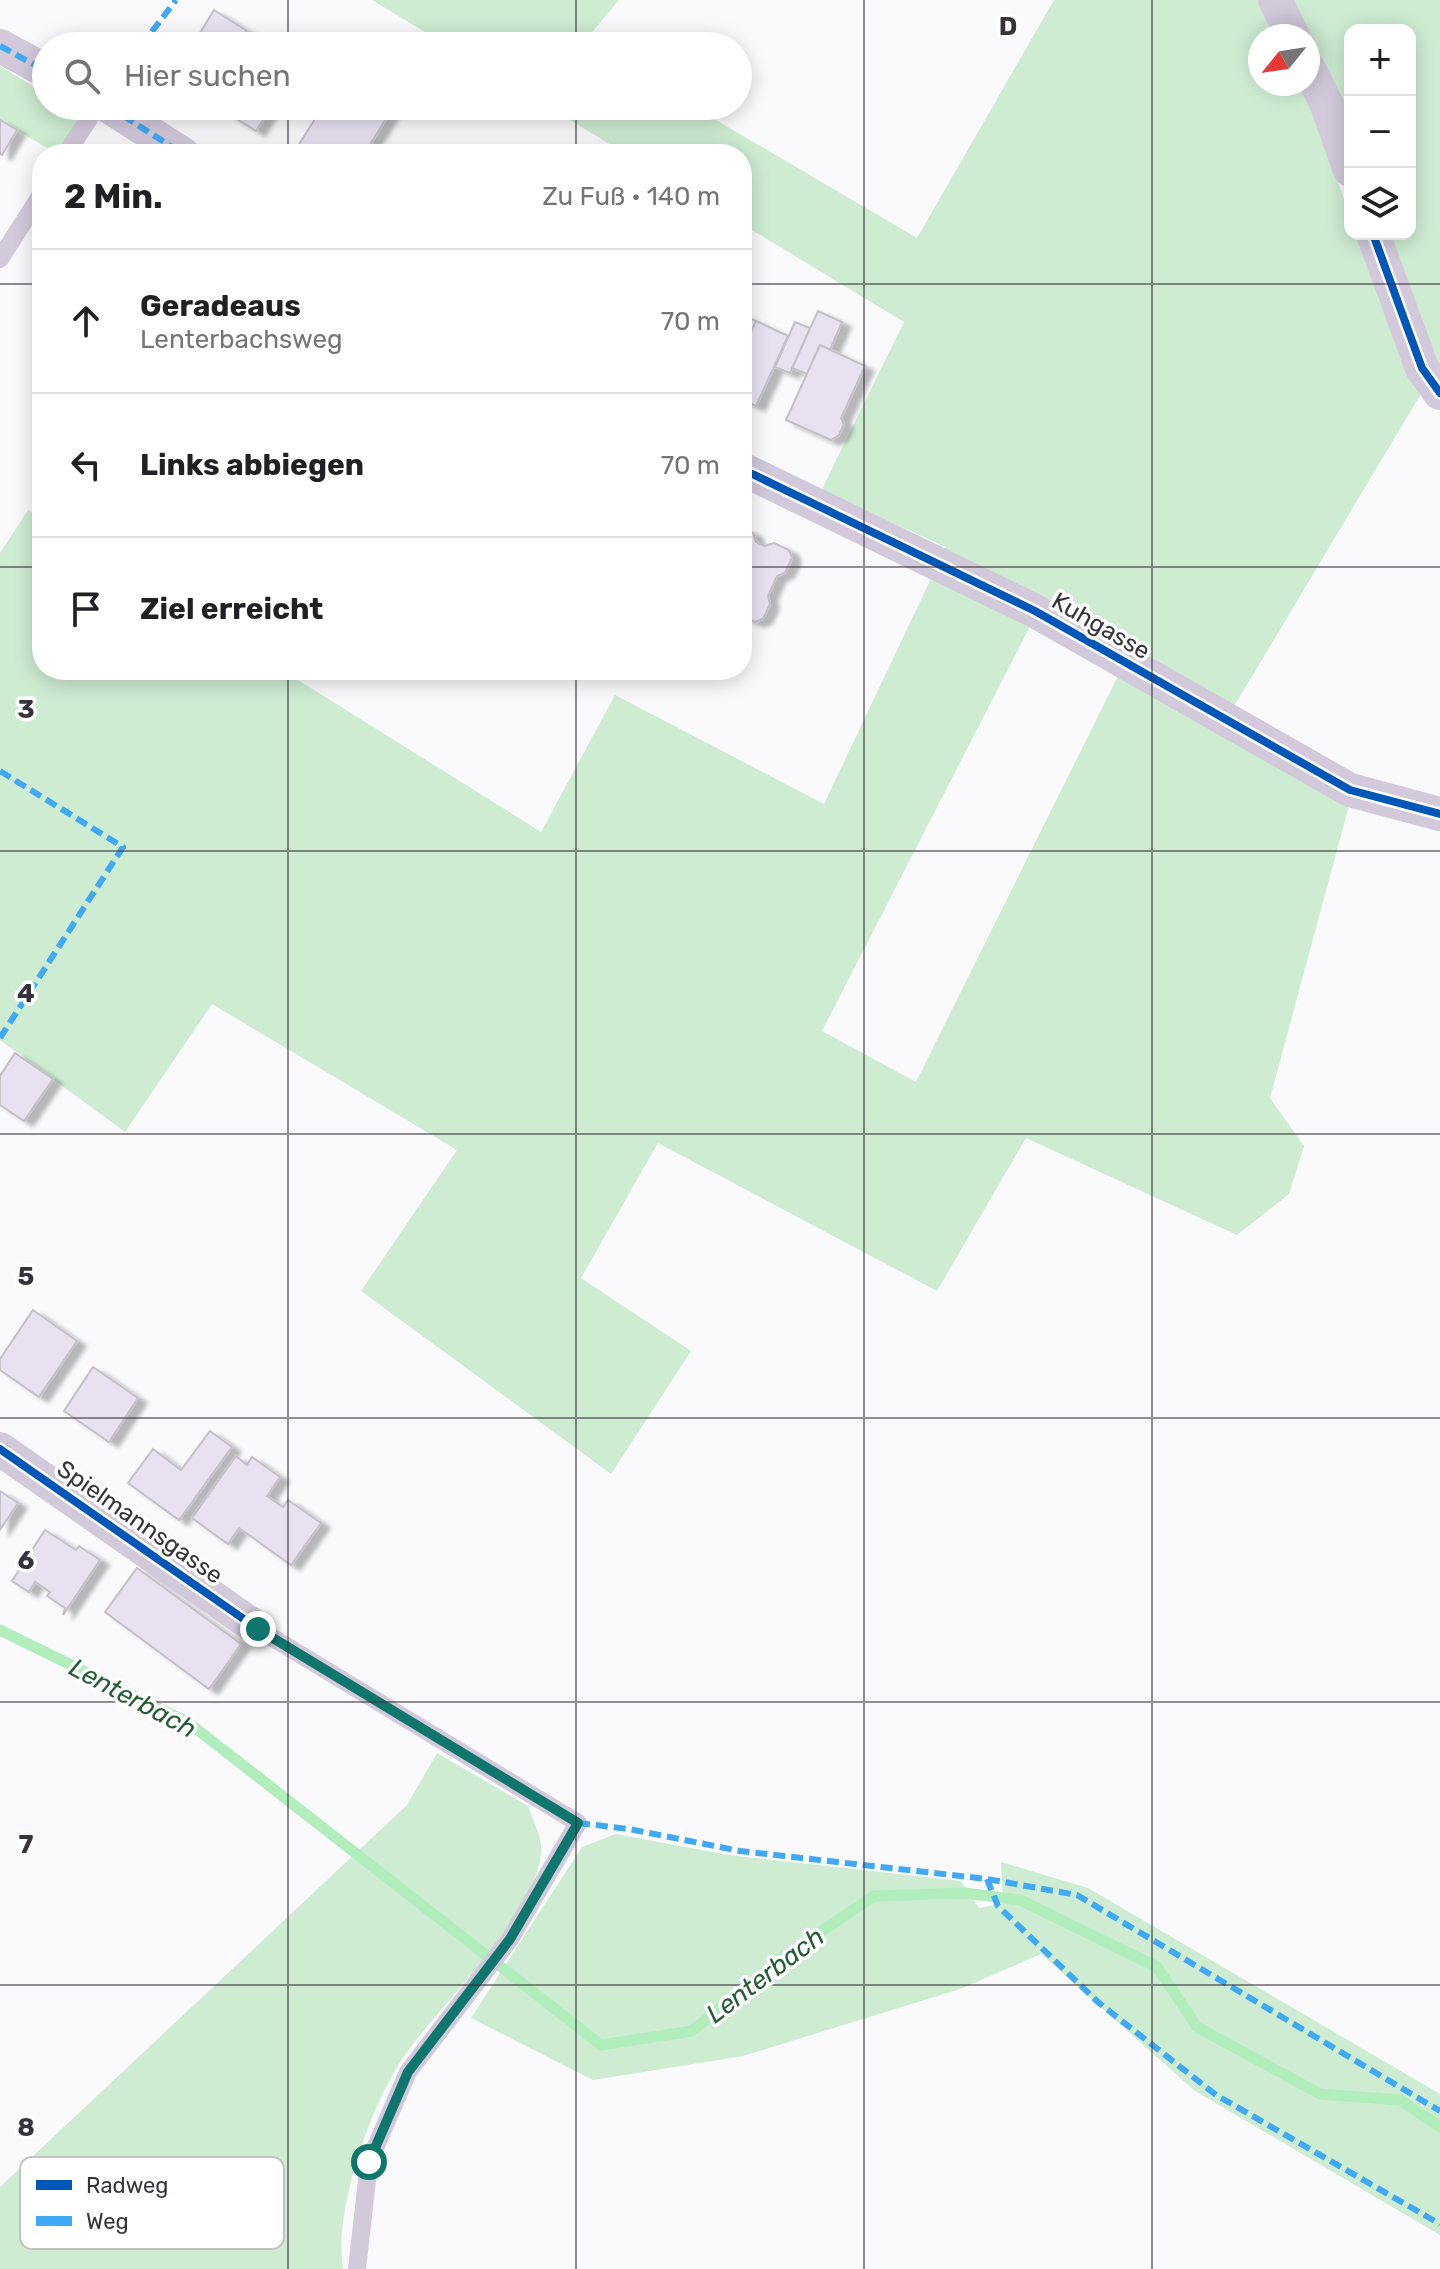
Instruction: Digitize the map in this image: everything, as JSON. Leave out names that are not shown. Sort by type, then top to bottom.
[{"type":"street","points":[[1275,0],[1287,24]]},
{"type":"street","points":[[0,46],[32,63]]},
{"type":"street","points":[[1320,96],[1349,168]]},
{"type":"street","points":[[130,120],[167,144]]},
{"type":"street","points":[[1375,240],[1422,368],[1440,393]]},
{"type":"street","name":"Kuhgasse","points":[[752,474],[1035,611],[1350,790],[1440,814]]},
{"type":"street","name":"Spielmannsgasse","points":[[0,1449],[258,1629]]},
{"type":"lane","points":[[72,144],[88,120]]},
{"type":"lane","points":[[0,259],[32,209]]},
{"type":"lane","points":[[258,1629],[578,1823],[510,1939],[408,2072],[369,2162],[357,2269]]},
{"type":"green space","points":[[372,0],[619,0],[592,32],[425,32]]},
{"type":"green space","points":[[1054,0],[1440,0],[1440,374],[1384,240],[1416,240],[1416,24],[1344,24],[1344,141],[1312,108],[1344,199],[1344,240],[1358,240],[1380,303],[1422,392],[1230,713],[1043,601],[822,1031],[916,1082],[1120,672],[1350,802],[1270,1098],[1304,1146],[1289,1194],[1237,1235],[1026,1138],[937,1291],[658,1143],[581,1278],[691,1351],[611,1474],[361,1291],[457,1150],[212,1004],[125,1132],[0,1040],[0,553],[28,510],[32,513],[32,680],[298,680],[541,832],[615,695],[824,804],[946,547],[821,491],[904,322],[752,230],[752,144],[610,144],[570,120],[716,120],[917,238]]},
{"type":"green space","points":[[0,66],[32,85],[32,120],[86,120],[72,144],[40,144],[0,120]]},
{"type":"green space","points":[[437,1753],[528,1806],[541,1846],[538,1870],[527,1896],[509,1924],[407,2052],[381,2098],[358,2156],[350,2187],[341,2245],[343,2269],[0,2269],[0,2187],[20,2168],[20,2249],[284,2249],[284,2157],[32,2157],[407,1805]]},
{"type":"green space","points":[[616,1834],[728,1855],[961,1881],[979,1908],[1003,1903],[1001,1862],[1088,1888],[1440,2094],[1440,2235],[1195,2091],[1041,1954],[960,1989],[743,2056],[593,2080],[471,2018],[582,1847]]},
{"type":"building","points":[[214,10],[246,32],[201,32]]},
{"type":"building","points":[[0,120],[17,130],[2,155],[0,154]]},
{"type":"building","points":[[238,120],[263,120],[256,131]]},
{"type":"building","points":[[314,120],[385,120],[373,144],[299,144]]},
{"type":"building","points":[[818,311],[842,322],[830,350],[820,345],[807,374],[792,368]]},
{"type":"building","points":[[756,321],[788,336],[756,406],[752,404],[752,330]]},
{"type":"building","points":[[795,322],[810,328],[790,373],[775,367]]},
{"type":"building","points":[[820,345],[865,366],[841,418],[844,424],[839,435],[831,440],[786,420]]},
{"type":"building","points":[[752,533],[756,542],[765,546],[774,543],[789,550],[792,558],[785,573],[777,576],[763,619],[752,621]]},
{"type":"building","points":[[15,1053],[53,1079],[24,1121],[0,1105],[0,1076]]},
{"type":"building","points":[[33,1310],[77,1341],[39,1397],[0,1370],[0,1359]]},
{"type":"building","points":[[93,1367],[138,1398],[109,1442],[64,1411]]},
{"type":"building","points":[[210,1431],[232,1447],[179,1520],[128,1483],[153,1449],[181,1470]]},
{"type":"building","points":[[236,1456],[247,1465],[252,1457],[280,1477],[267,1496],[283,1507],[288,1500],[321,1523],[291,1565],[239,1528],[228,1544],[192,1518]]},
{"type":"building","points":[[0,1491],[18,1503],[0,1530]]},
{"type":"building","points":[[45,1530],[76,1550],[79,1546],[100,1560],[63,1615],[65,1608],[47,1596],[50,1592],[35,1582],[29,1592],[12,1581]]},
{"type":"building","points":[[137,1568],[241,1644],[209,1689],[105,1612]]},
{"type":"waterway","name":"Lenterbach","points":[[0,1630],[189,1723],[601,2045],[692,2031],[779,1960],[874,1896],[964,1893],[1020,1900],[1157,1967],[1197,2027],[1320,2094],[1400,2100],[1440,2127]]},
{"type":"marked path","points":[[152,32],[176,0]]},
{"type":"marked path","points":[[0,46],[32,63]]},
{"type":"marked path","points":[[130,120],[167,144]]},
{"type":"marked path","points":[[0,771],[123,847],[0,1038]]},
{"type":"marked path","points":[[578,1823],[629,1829],[740,1851],[987,1879],[1077,1895],[1440,2111]]},
{"type":"marked path","points":[[987,1879],[998,1906],[1099,2003],[1216,2095],[1440,2224]]},
{"type":"cycle path","points":[[1375,240],[1422,368],[1440,393]]},
{"type":"cycle path","points":[[752,474],[1035,611],[1350,790],[1440,814]]},
{"type":"cycle path","points":[[0,1449],[258,1629]]},
{"type":"route","points":[[258,1629],[578,1823],[510,1939],[408,2072],[369,2162]]}]
